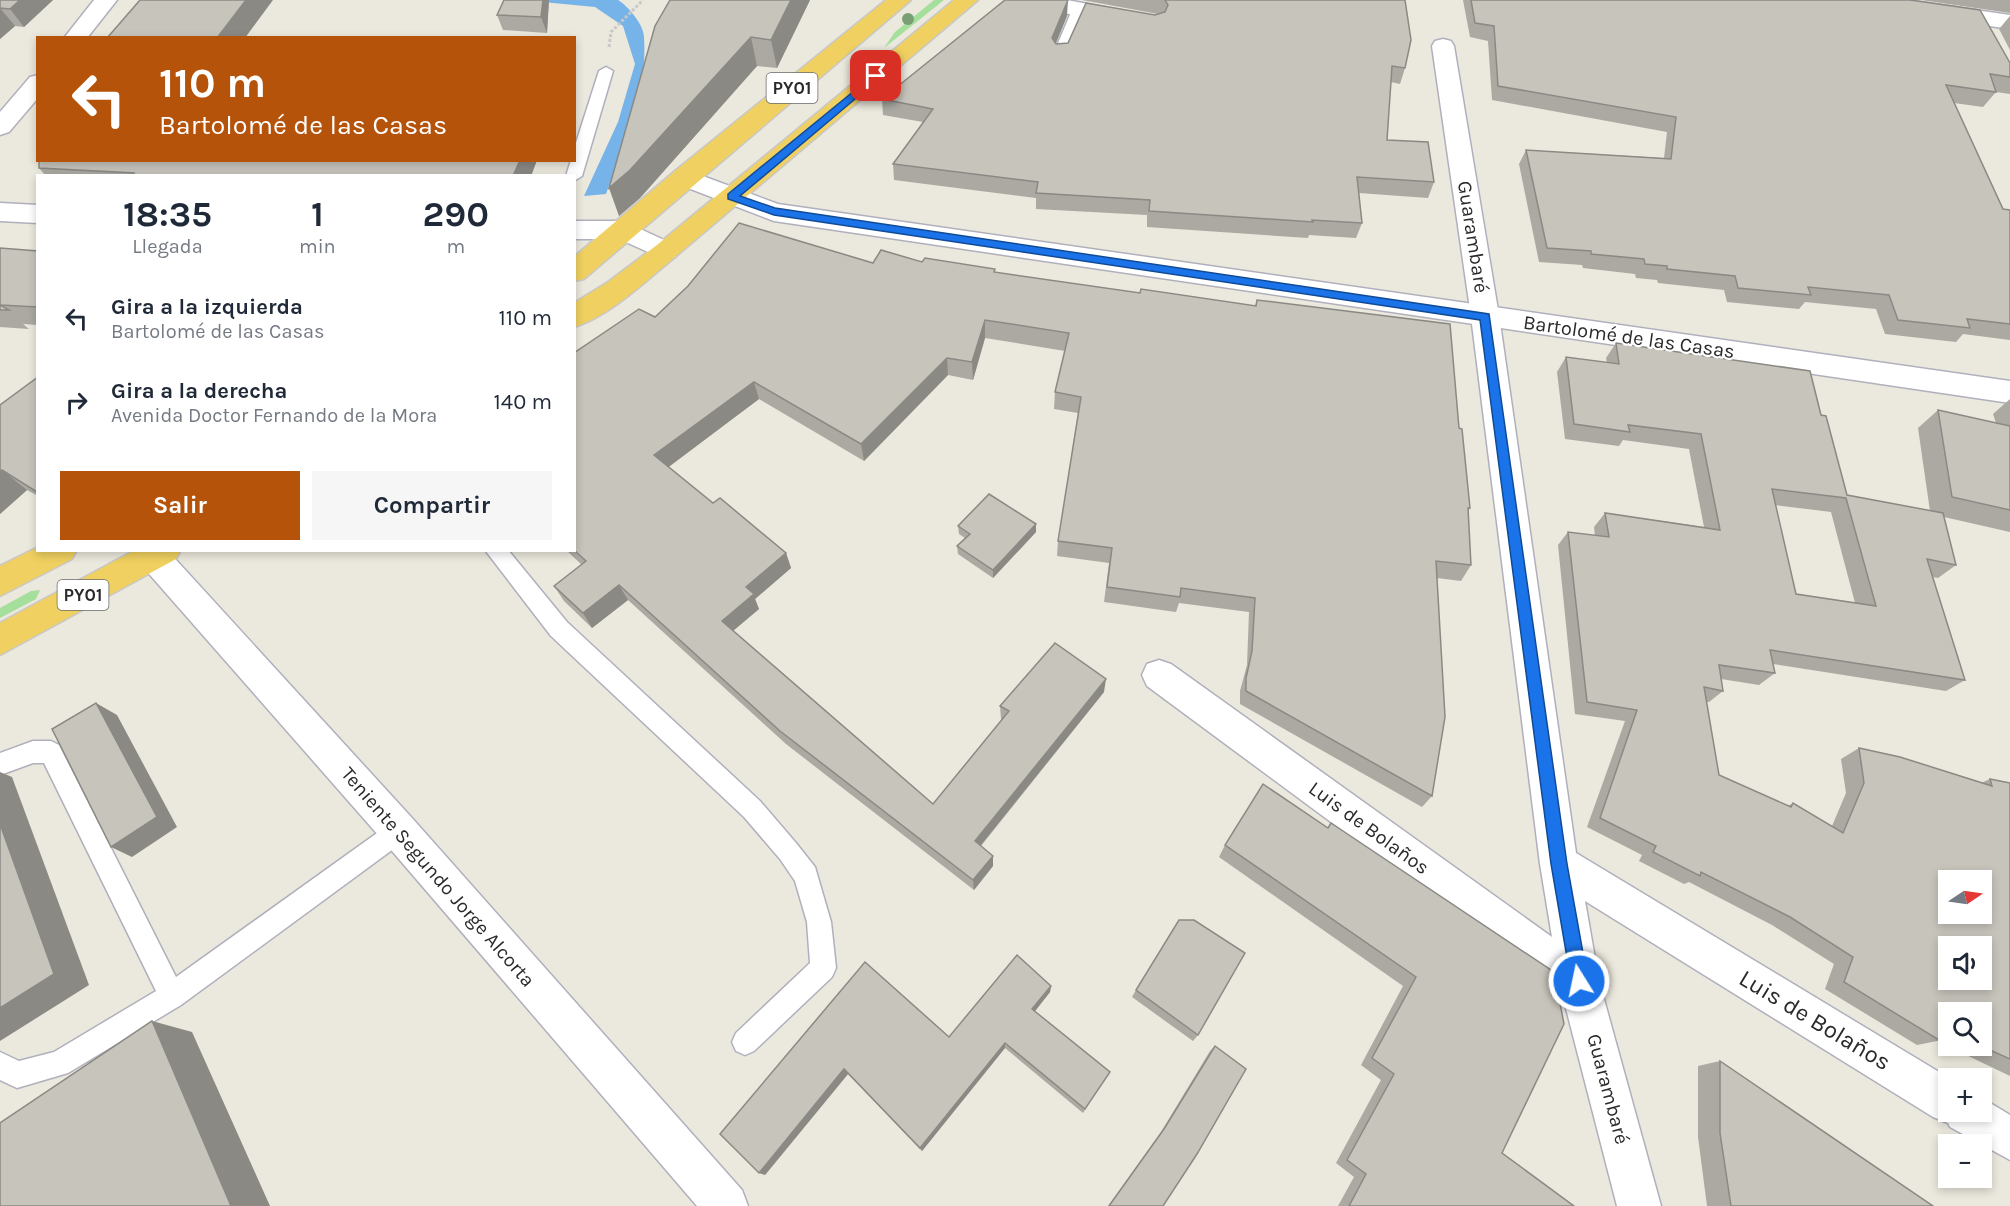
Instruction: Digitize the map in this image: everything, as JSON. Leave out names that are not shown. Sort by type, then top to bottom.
[{"type":"highway","name":"PY01","points":[[576,270],[684,177],[900,0]]},
{"type":"highway","name":"PY01","points":[[576,317],[618,289],[666,251],[966,0]]},
{"type":"highway","name":"PY01","points":[[0,582],[57,552]]},
{"type":"highway","name":"PY01","points":[[0,640],[156,553]]},
{"type":"street","points":[[77,36],[106,0]]},
{"type":"street","points":[[1032,0],[1153,22]]},
{"type":"street","points":[[1861,0],[1984,28],[2010,22]]},
{"type":"street","name":"Guarambaré","points":[[1443,46],[1485,316],[1559,864],[1579,981],[1640,1206]]},
{"type":"street","points":[[0,127],[36,84]]},
{"type":"street","name":"Bartolomé de las Casas","points":[[684,177],[774,212],[2010,392]]},
{"type":"street","points":[[0,212],[36,214]]},
{"type":"street","points":[[576,230],[623,230],[666,251]]},
{"type":"street","name":"Teniente Segundo Jorge Alcorta","points":[[156,553],[726,1206]]},
{"type":"street","name":"Luis de Bolaños","points":[[1159,675],[1579,981]]},
{"type":"street","name":"Luis de Bolaños","points":[[1559,864],[1938,1096]]},
{"type":"street","points":[[1982,1122],[2010,1139]]},
{"type":"lane","points":[[1060,55],[1079,9]]},
{"type":"lane","points":[[574,174],[606,72]]},
{"type":"lane","points":[[497,552],[559,629],[752,809],[806,875],[819,922],[823,968],[745,1042]]},
{"type":"lane","points":[[0,764],[33,752],[51,753],[172,996]]},
{"type":"lane","points":[[0,1065],[17,1075],[59,1064],[172,996],[399,831]]},
{"type":"path","points":[[611,32],[643,0]]},
{"type":"green space","points":[[934,0],[944,0],[884,48],[895,32]]},
{"type":"green space","points":[[40,590],[36,599],[0,618],[0,608],[31,591]]},
{"type":"water","points":[[522,0],[618,0],[631,11],[641,27],[644,37],[644,57],[638,98],[627,137],[606,194],[584,196],[618,122],[635,64],[623,26],[595,7]]},
{"type":"building","points":[[0,0],[20,0],[10,9],[0,8]]},
{"type":"building","points":[[140,0],[246,0],[219,36],[109,36]]},
{"type":"building","points":[[504,0],[543,0],[541,17],[497,15]]},
{"type":"building","points":[[670,0],[791,0],[771,40],[751,37],[630,170],[609,188],[655,26]]},
{"type":"building","points":[[1005,0],[1068,0],[1052,38],[1056,44],[1068,43],[1086,3],[1155,15],[1165,12],[1168,5],[1165,0],[1405,0],[1411,40],[1405,68],[1392,66],[1387,140],[1428,142],[1434,182],[1357,177],[1362,223],[1312,220],[1313,222],[1149,211],[1150,200],[1036,193],[1038,182],[893,164],[933,109],[882,99]]},
{"type":"building","points":[[1471,0],[1910,0],[1980,10],[2010,63],[2010,77],[1990,74],[1996,92],[1946,85],[2003,209],[2010,210],[2010,324],[1967,319],[1970,328],[1898,320],[1889,295],[1808,287],[1811,295],[1738,288],[1735,276],[1667,269],[1667,266],[1645,264],[1644,259],[1591,254],[1591,251],[1547,248],[1526,150],[1671,159],[1676,117],[1498,86],[1494,26],[1475,23]]},
{"type":"building","points":[[39,162],[519,162],[514,174],[133,174],[39,168]]},
{"type":"building","points":[[739,223],[873,263],[881,250],[922,262],[925,258],[995,269],[994,272],[1140,293],[1141,289],[1256,306],[1257,300],[1450,324],[1459,428],[1462,429],[1470,508],[1468,508],[1471,565],[1436,561],[1445,717],[1432,796],[1246,691],[1246,678],[1252,651],[1255,598],[1181,588],[1180,597],[1107,587],[1112,548],[1058,541],[1081,397],[1055,392],[1069,333],[985,320],[972,362],[947,358],[861,444],[754,382],[654,455],[713,503],[720,498],[786,553],[746,587],[754,594],[722,621],[933,804],[1009,711],[1000,706],[1055,643],[1106,679],[975,841],[993,856],[973,880],[780,731],[619,585],[583,613],[554,586],[586,561],[576,552],[576,352],[639,309],[655,317],[688,286]]},
{"type":"building","points":[[0,248],[36,251],[36,307],[0,305]]},
{"type":"building","points":[[1616,343],[1810,371],[1821,415],[1826,416],[1847,495],[1943,513],[1956,565],[1927,559],[1965,680],[1770,650],[1775,673],[1719,665],[1723,691],[1704,687],[1719,775],[1791,807],[1793,803],[1843,833],[1864,783],[1859,748],[1900,757],[1992,786],[1990,779],[2010,783],[2010,1059],[1992,1051],[1992,1002],[1938,1002],[1938,1039],[1844,982],[1853,957],[1790,917],[1701,872],[1700,876],[1653,852],[1656,846],[1600,818],[1637,710],[1587,702],[1568,532],[1609,537],[1605,513],[1720,530],[1701,434],[1628,425],[1630,432],[1574,424],[1566,357],[1619,364]],"holes":[[[1772,489],[1846,498],[1876,606],[1796,594]]]},
{"type":"building","points":[[36,378],[36,491],[2,470],[0,472],[0,405]]},
{"type":"building","points":[[1938,410],[2010,426],[2010,510],[1952,497]]},
{"type":"building","points":[[989,494],[1036,524],[993,570],[957,546],[970,534],[958,526]]},
{"type":"building","points":[[96,703],[157,817],[111,847],[52,729]]},
{"type":"building","points":[[1263,784],[1328,828],[1331,823],[1554,972],[1564,1024],[1502,1153],[1574,1206],[1349,1206],[1366,1174],[1347,1160],[1394,1074],[1372,1058],[1416,977],[1225,845]]},
{"type":"building","points":[[0,824],[54,974],[0,1008]]},
{"type":"building","points":[[1179,920],[1194,920],[1245,953],[1198,1035],[1136,990]]},
{"type":"building","points":[[1017,955],[1051,986],[1032,1009],[1110,1072],[1085,1109],[1005,1043],[920,1148],[844,1069],[759,1173],[720,1134],[865,962],[949,1037]]},
{"type":"building","points":[[152,1021],[231,1206],[0,1206],[0,1123]]},
{"type":"building","points":[[1215,1046],[1246,1069],[1197,1154],[1163,1206],[1109,1206],[1164,1129]]},
{"type":"building","points":[[1720,1061],[1933,1206],[1731,1206],[1720,1133]]},
{"type":"route","points":[[876,76],[732,197],[774,212],[1485,316],[1559,864],[1579,981]]}]
